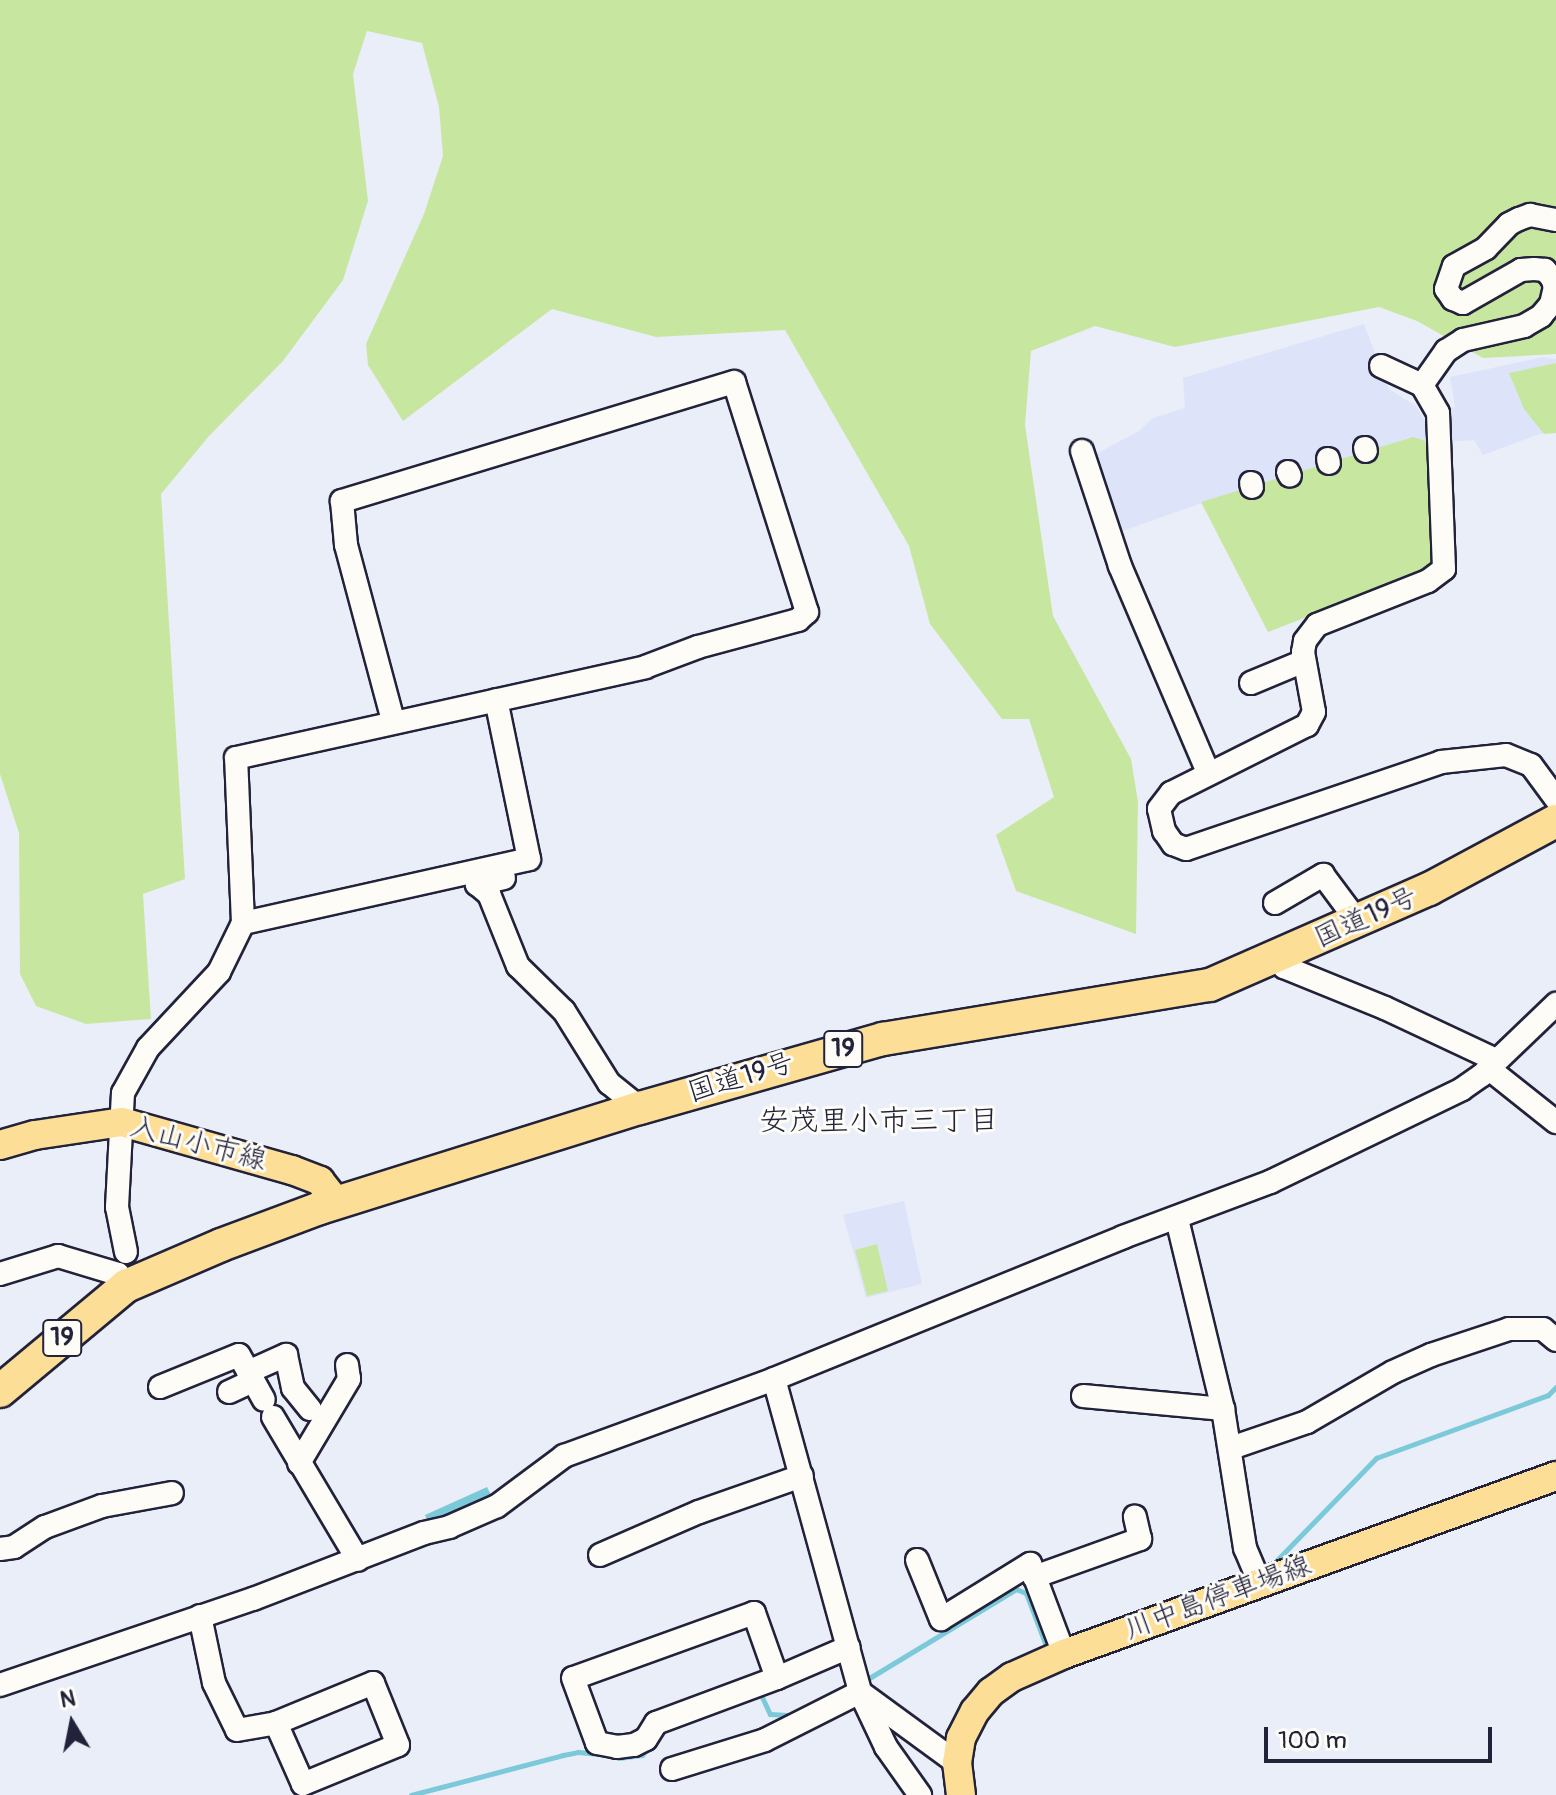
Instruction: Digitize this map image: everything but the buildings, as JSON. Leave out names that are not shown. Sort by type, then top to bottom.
[{"type":"highway","name":"国道19号","points":[[0,1391],[126,1286],[221,1245],[337,1203],[640,1108],[883,1039],[1181,992],[1277,959],[1429,889],[1556,821]]},
{"type":"main road","name":"入山小市線","points":[[0,1145],[35,1135],[122,1122],[292,1170],[320,1181],[337,1203]]},
{"type":"main road","name":"川中島停車場線","points":[[961,1795],[957,1763],[961,1738],[975,1711],[991,1692],[1012,1677],[1064,1654],[1556,1476]]},
{"type":"street","points":[[1422,385],[1446,351],[1463,340],[1524,326],[1541,316],[1551,304],[1555,287],[1552,278],[1545,270],[1534,269],[1521,270],[1463,303],[1453,299],[1446,289],[1454,266],[1486,248],[1509,224],[1519,219],[1530,215],[1556,220]]},
{"type":"street","points":[[1381,366],[1422,385],[1438,413],[1444,569],[1428,581],[1326,619],[1305,641],[1304,661],[1314,712],[1307,725],[1171,793],[1159,809],[1164,831],[1173,844],[1186,849],[1441,762],[1506,755],[1531,765],[1556,799]]},
{"type":"street","points":[[126,1252],[117,1207],[123,1093],[148,1048],[219,972],[243,923],[236,758],[645,667],[698,647],[798,620],[807,612],[734,382],[342,501],[346,545],[393,721]]},
{"type":"street","points":[[1082,451],[1120,566],[1208,772]]},
{"type":"street","points":[[1251,683],[1304,661]]},
{"type":"street","points":[[496,700],[531,873],[477,884],[489,894],[506,929],[518,966],[564,1011],[609,1083],[640,1108]]},
{"type":"street","points":[[243,923],[529,859]]},
{"type":"street","points":[[1275,903],[1323,875],[1358,922]]},
{"type":"street","points":[[1277,959],[1284,967],[1385,1008],[1492,1064],[1556,1122]]},
{"type":"street","points":[[0,1685],[358,1560],[497,1506],[564,1456],[774,1379],[1123,1237],[1177,1219],[1345,1147],[1462,1089],[1556,1004]]},
{"type":"street","points":[[1177,1219],[1223,1409],[1245,1548],[1260,1583]]},
{"type":"street","points":[[0,1274],[58,1256],[118,1274],[126,1286]]},
{"type":"street","points":[[1231,1448],[1307,1422],[1393,1372],[1431,1355],[1509,1329],[1543,1329],[1556,1340]]},
{"type":"street","points":[[160,1387],[239,1355],[358,1560]]},
{"type":"street","points":[[260,1392],[286,1355],[293,1388],[310,1409]]},
{"type":"street","points":[[299,1463],[349,1379],[347,1365]]},
{"type":"street","points":[[774,1379],[860,1692],[886,1747],[920,1795]]},
{"type":"street","points":[[229,1392],[260,1392]]},
{"type":"street","points":[[1083,1396],[1223,1409]]},
{"type":"street","points":[[600,1555],[699,1512],[802,1476]]},
{"type":"street","points":[[0,1549],[14,1547],[45,1527],[102,1506],[162,1492],[172,1493]]},
{"type":"street","points":[[1034,1577],[1140,1539],[1135,1517]]},
{"type":"street","points":[[917,1560],[941,1619],[1030,1564],[1064,1654]]},
{"type":"street","points":[[777,1678],[754,1613],[573,1678],[597,1743],[617,1747],[634,1745],[646,1739],[656,1723],[777,1678],[849,1647]]},
{"type":"street","points":[[200,1616],[214,1683],[237,1730],[276,1723],[373,1683],[398,1745],[303,1784],[276,1723]]},
{"type":"street","points":[[860,1692],[957,1763]]},
{"type":"street","points":[[672,1769],[765,1740],[860,1692]]},
{"type":"shaded area","points":[[1364,324],[1389,389],[1416,406],[1425,421],[1435,553],[1429,569],[1268,632],[1202,503],[1114,534],[1094,455],[1139,431],[1153,418],[1185,408],[1183,378]]},
{"type":"shaded area","points":[[1543,357],[1556,359],[1556,433],[1539,434],[1483,455],[1474,440],[1447,442],[1442,410],[1455,407],[1450,377]]},
{"type":"shaded area","points":[[904,1201],[922,1284],[866,1298],[843,1215]]},
{"type":"green space","points":[[0,0],[1556,0],[1556,354],[1483,358],[1417,321],[1379,307],[1175,347],[1095,326],[1031,351],[1025,425],[1053,616],[1131,759],[1138,802],[1136,934],[1016,891],[996,835],[1054,797],[1029,719],[1002,719],[930,624],[909,546],[785,330],[656,337],[552,309],[403,421],[368,365],[366,344],[424,214],[443,156],[439,107],[422,43],[367,31],[353,74],[368,201],[343,280],[283,361],[209,436],[161,494],[185,879],[143,894],[151,1019],[86,1024],[36,1006],[20,974],[19,833],[0,774]]},
{"type":"green space","points":[[1556,363],[1556,433],[1544,434],[1524,409],[1509,373]]},
{"type":"green space","points":[[1413,437],[1426,441],[1435,553],[1429,569],[1268,632],[1201,502]]},
{"type":"green space","points":[[877,1244],[888,1291],[867,1296],[855,1250]]},
{"type":"water","points":[[487,1487],[491,1495],[485,1502],[428,1523],[425,1515]]},
{"type":"waterway","points":[[1276,1561],[1376,1458],[1548,1395],[1556,1387]]},
{"type":"waterway","points":[[866,1680],[1016,1589],[1026,1593],[1045,1643]]},
{"type":"waterway","points":[[755,1697],[761,1695],[770,1714],[792,1715]]},
{"type":"waterway","points":[[618,1758],[642,1755],[650,1745]]},
{"type":"waterway","points":[[411,1795],[563,1755],[578,1752],[600,1754]]},
{"type":"district","name":"安茂里小市三丁目","points":[[879,1121]]}]
